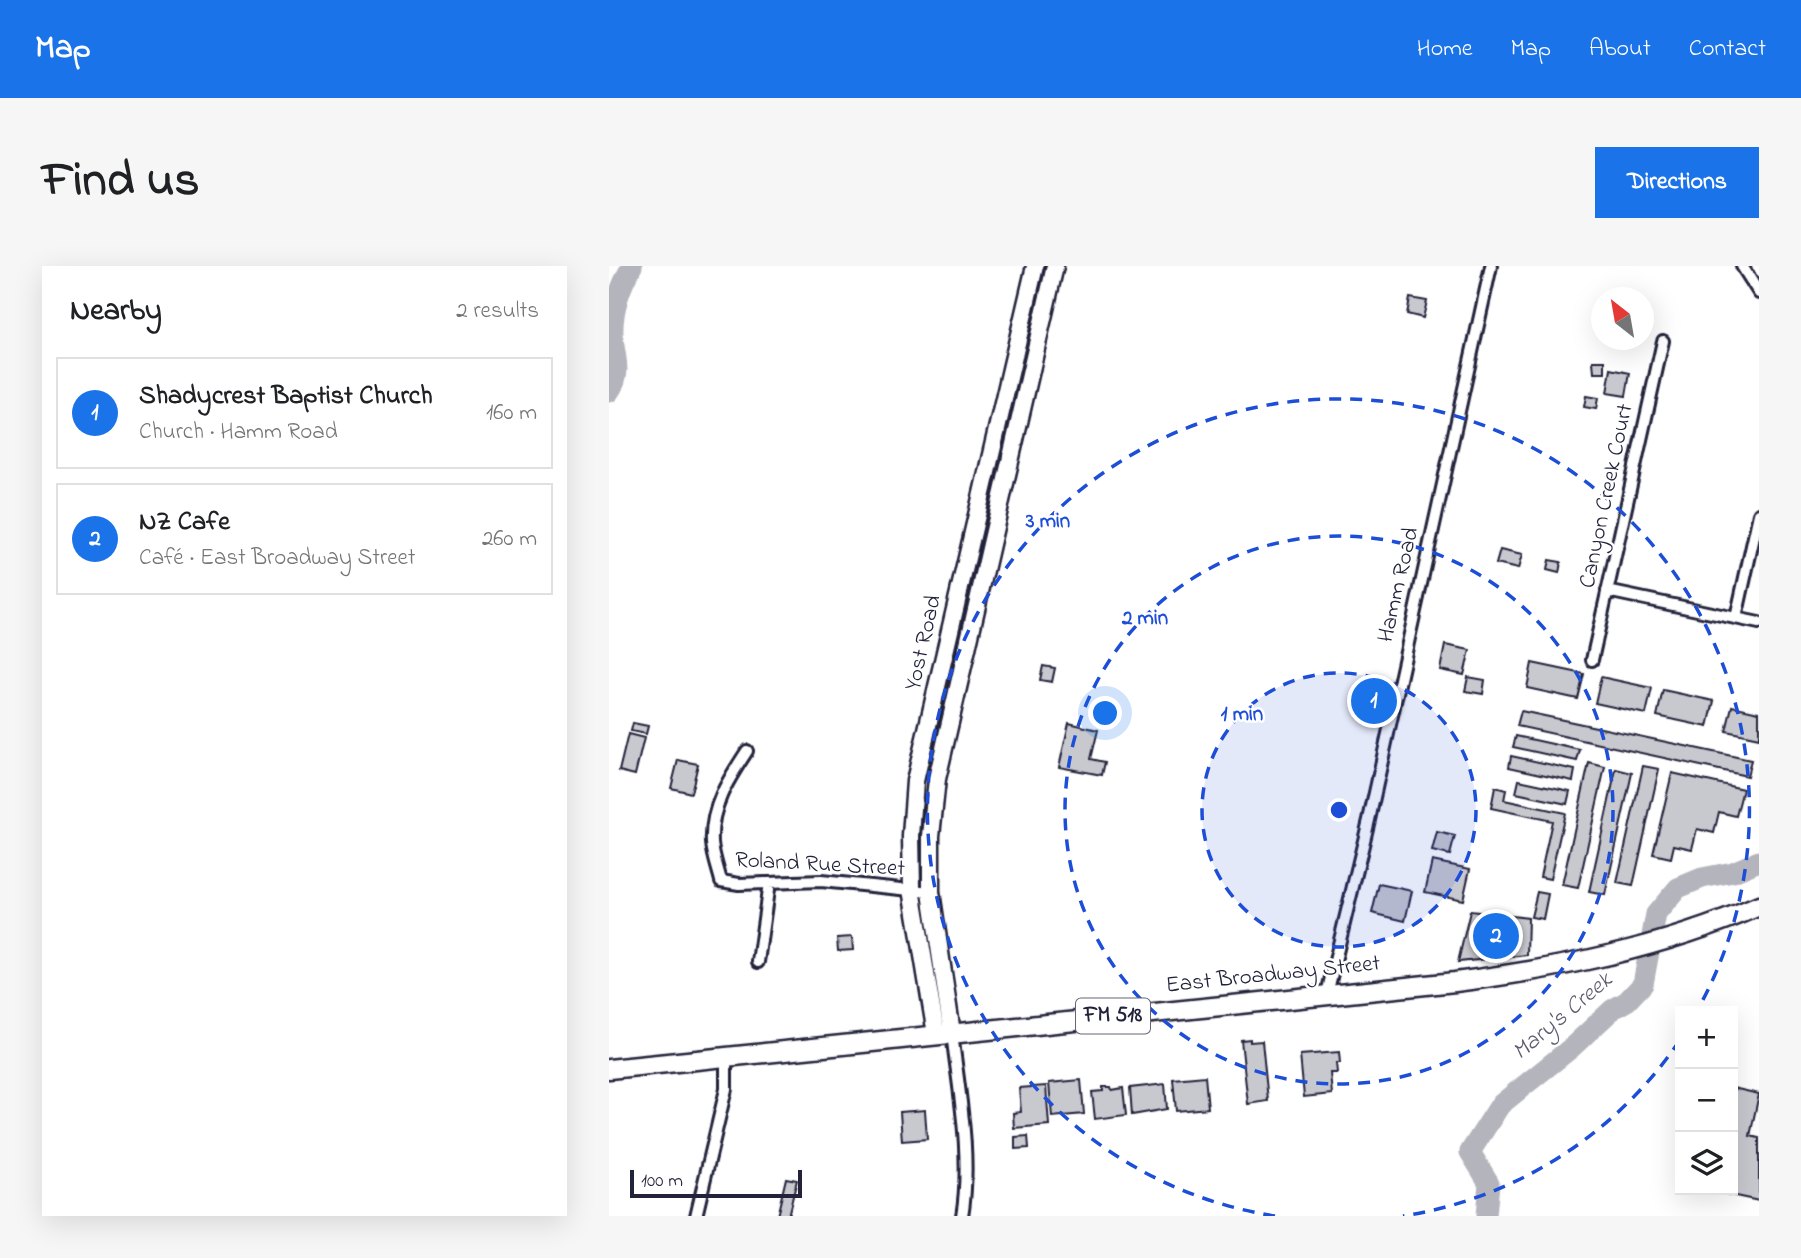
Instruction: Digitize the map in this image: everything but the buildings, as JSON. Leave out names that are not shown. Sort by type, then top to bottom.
[{"type":"main road","name":"Yost Road","points":[[944,1033],[912,889],[915,781],[1035,266]]},
{"type":"main road","name":"Yost Road","points":[[944,1033],[931,892],[937,779],[1055,266]]},
{"type":"main road","points":[[999,422],[1018,427]]},
{"type":"main road","points":[[949,634],[969,639]]},
{"type":"main road","points":[[913,809],[934,813]]},
{"type":"main road","name":"East Broadway Street","points":[[609,1069],[1455,982],[1518,973],[1615,953],[1686,933],[1759,906]]},
{"type":"street","name":"Hamm Road","points":[[1327,994],[1369,820],[1491,266]]},
{"type":"street","points":[[1742,266],[1759,293]]},
{"type":"street","name":"Canyon Creek Court","points":[[1592,660],[1663,341]]},
{"type":"street","points":[[1736,618],[1759,514]]},
{"type":"street","points":[[1607,591],[1759,623]]},
{"type":"street","name":"Roland Rue Street","points":[[747,751],[720,797],[712,844],[721,881],[739,884],[821,881],[931,892]]},
{"type":"street","points":[[758,961],[769,883]]},
{"type":"street","points":[[944,1033],[959,1087],[964,1145],[962,1216]]},
{"type":"street","points":[[697,1216],[726,1089],[726,1057]]},
{"type":"waterway","points":[[609,392],[617,370],[613,334],[615,307],[632,266]]},
{"type":"waterway","name":"Mary's Creek","points":[[1486,1216],[1489,1183],[1470,1152],[1500,1105],[1571,1048],[1613,1009],[1627,1001],[1643,984],[1656,914],[1678,888],[1702,878],[1733,872],[1759,861]]},
{"type":"place","name":"Shadycrest Baptist Church","points":[[1374,701]]},
{"type":"place","name":"NZ Cafe","points":[[1496,936]]}]
